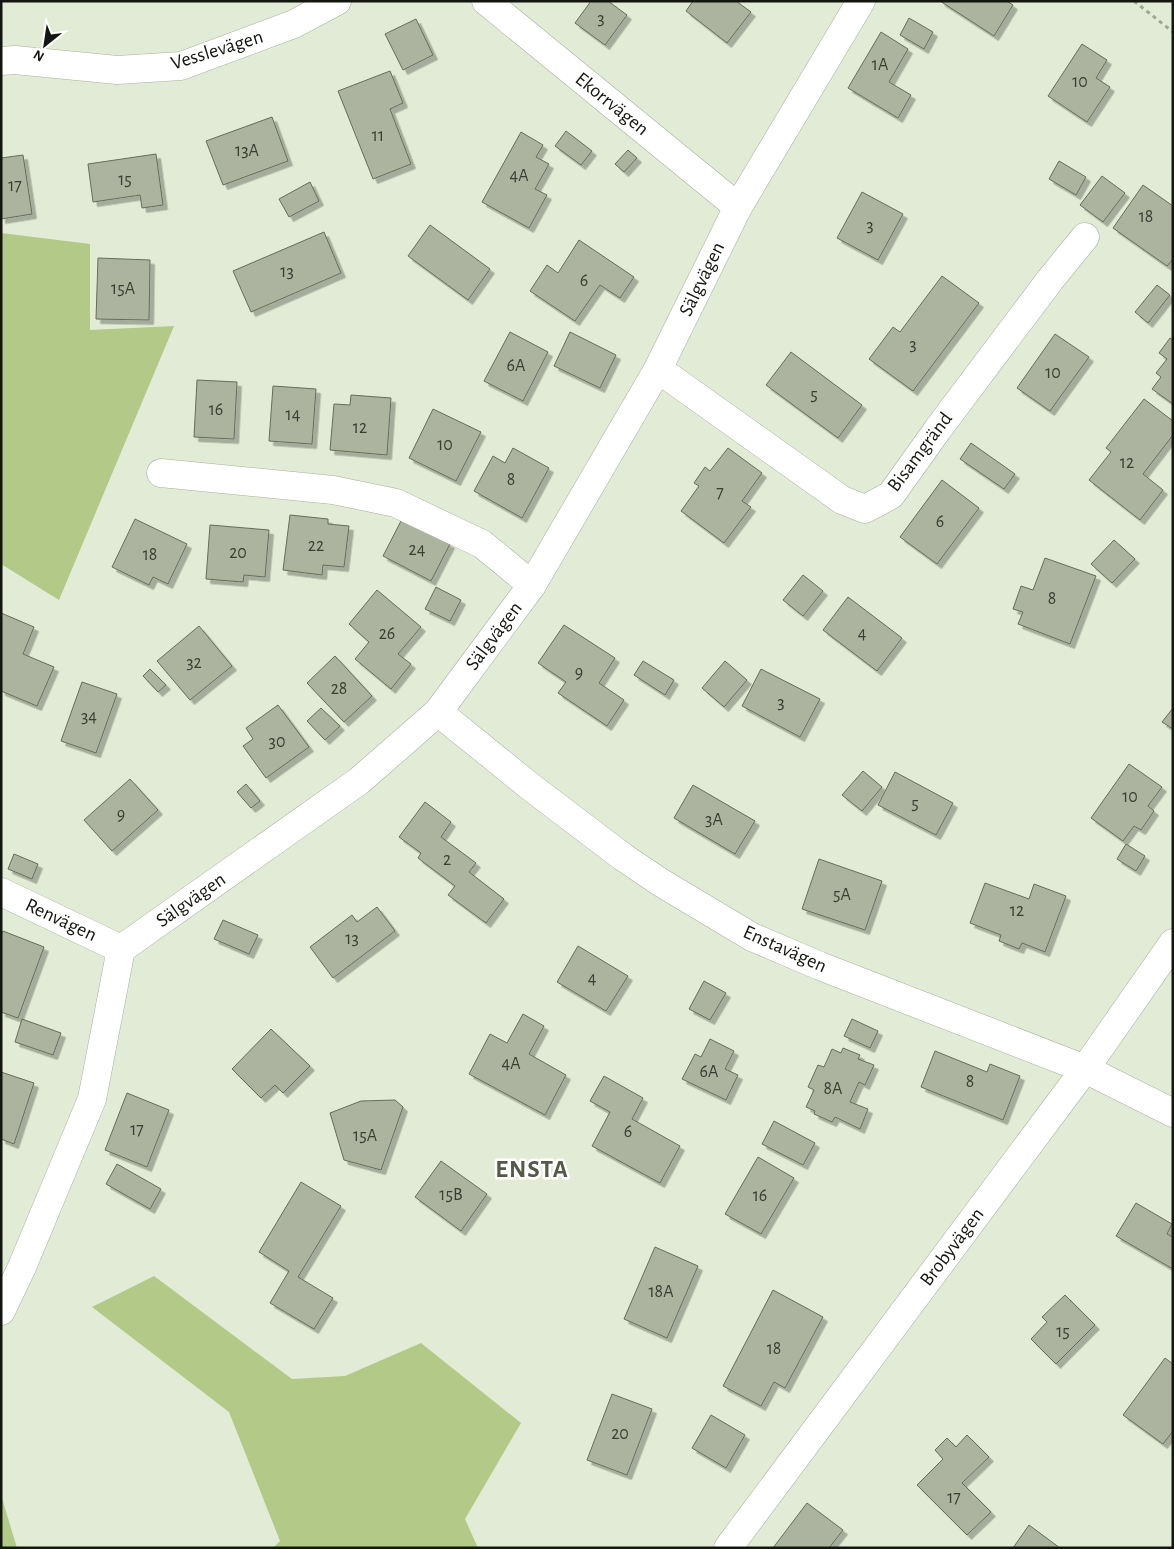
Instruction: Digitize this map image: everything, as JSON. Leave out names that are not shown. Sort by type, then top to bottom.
[{"type":"street","name":"Vesslevägen","points":[[1,61],[16,60],[117,70],[181,66],[294,24],[337,1]]},
{"type":"street","name":"Ekorrvägen","points":[[486,1],[738,207]]},
{"type":"street","name":"Sälgvägen","points":[[121,948],[359,781],[438,712],[532,585],[658,369],[738,207],[861,1]]},
{"type":"street","name":"Bisamgränd","points":[[658,369],[842,500],[865,509],[891,494],[1050,280],[1085,237]]},
{"type":"street","name":"Sälgvägen","points":[[161,473],[333,490],[396,503],[482,544],[532,585]]},
{"type":"street","name":"Enstavägen","points":[[438,712],[532,788],[623,856],[660,882],[752,937],[820,966],[1085,1069],[1173,1113]]},
{"type":"street","name":"Renvägen","points":[[1,892],[121,948]]},
{"type":"street","name":"Brobyvägen","points":[[728,1548],[1085,1069],[1173,943]]},
{"type":"street","points":[[1,1311],[22,1267],[92,1099],[121,948]]},
{"type":"path","points":[[1134,1],[1173,32]]},
{"type":"green space","points":[[1,233],[90,244],[90,330],[174,326],[59,600],[1,564]]},
{"type":"green space","points":[[154,1276],[292,1379],[345,1376],[421,1343],[521,1423],[465,1519],[478,1548],[273,1548],[280,1541],[229,1412],[92,1307]]},
{"type":"green space","points":[[1,1495],[17,1548],[1,1548]]},
{"type":"building","points":[[591,1],[608,1],[627,15],[605,45],[575,23]]},
{"type":"building","points":[[693,1],[736,1],[751,12],[727,43],[686,11]]},
{"type":"building","points":[[940,1],[1007,1],[1013,5],[994,36]]},
{"type":"building","points":[[909,18],[933,32],[924,49],[900,35]]},
{"type":"building","points":[[416,19],[433,55],[403,70],[385,34]]},
{"type":"building","points":[[881,32],[908,49],[889,82],[911,95],[898,118],[848,88]]},
{"type":"building","points":[[1082,44],[1107,60],[1096,78],[1110,87],[1087,122],[1048,96]]},
{"type":"building","points":[[390,71],[403,103],[390,109],[411,164],[373,179],[338,91]]},
{"type":"building","points":[[272,117],[288,161],[223,185],[206,141]]},
{"type":"building","points":[[566,131],[592,151],[581,165],[555,146]]},
{"type":"building","points":[[521,132],[543,145],[536,157],[549,164],[535,189],[547,195],[529,228],[482,202]]},
{"type":"building","points":[[628,150],[637,158],[624,172],[615,164]]},
{"type":"building","points":[[156,154],[163,205],[142,208],[140,195],[93,202],[88,164]]},
{"type":"building","points":[[23,155],[32,214],[1,219],[1,158]]},
{"type":"building","points":[[1059,161],[1086,177],[1076,195],[1049,179]]},
{"type":"building","points":[[1102,176],[1125,193],[1103,222],[1080,205]]},
{"type":"building","points":[[310,182],[319,201],[289,217],[279,199]]},
{"type":"building","points":[[1143,185],[1173,206],[1173,259],[1167,266],[1113,228]]},
{"type":"building","points":[[862,192],[903,214],[878,260],[837,238]]},
{"type":"building","points":[[430,225],[490,269],[468,300],[408,256]]},
{"type":"building","points":[[324,232],[341,273],[251,312],[233,271]]},
{"type":"building","points":[[579,240],[634,277],[620,298],[600,285],[575,321],[530,291],[547,265],[558,273]]},
{"type":"building","points":[[98,258],[150,260],[149,320],[96,319]]},
{"type":"building","points":[[942,276],[979,303],[913,391],[869,359],[893,327],[900,332]]},
{"type":"building","points":[[1157,285],[1170,295],[1148,323],[1135,312]]},
{"type":"building","points":[[510,332],[548,352],[523,401],[484,381]]},
{"type":"building","points":[[570,332],[616,355],[600,388],[554,366]]},
{"type":"building","points":[[1055,334],[1089,357],[1050,411],[1017,388]]},
{"type":"building","points":[[1170,338],[1173,340],[1173,404],[1152,389],[1161,377],[1156,373],[1167,359],[1159,353]]},
{"type":"building","points":[[791,352],[862,405],[838,438],[766,385]]},
{"type":"building","points":[[197,380],[237,382],[234,439],[194,437]]},
{"type":"building","points":[[273,386],[316,389],[312,444],[269,441]]},
{"type":"building","points":[[351,395],[391,398],[387,455],[330,450],[334,404],[350,405]]},
{"type":"building","points":[[1144,399],[1173,421],[1173,435],[1143,474],[1163,490],[1140,520],[1089,480],[1111,452],[1106,448]]},
{"type":"building","points":[[433,409],[481,432],[456,481],[409,458]]},
{"type":"building","points":[[971,443],[1015,474],[1004,489],[960,459]]},
{"type":"building","points":[[513,448],[549,468],[522,518],[474,491],[493,456],[505,463]]},
{"type":"building","points":[[728,448],[762,473],[742,501],[751,507],[724,543],[681,511],[699,486],[694,483],[705,467],[710,471]]},
{"type":"building","points":[[942,480],[979,508],[937,564],[900,537]]},
{"type":"building","points":[[290,515],[328,519],[328,524],[349,526],[344,567],[323,565],[322,575],[283,570]]},
{"type":"building","points":[[135,519],[187,544],[168,584],[153,577],[149,585],[112,567]]},
{"type":"building","points":[[402,519],[450,544],[431,581],[383,556]]},
{"type":"building","points":[[210,525],[269,530],[265,577],[244,575],[243,582],[206,579]]},
{"type":"building","points":[[1114,540],[1135,559],[1112,583],[1091,564]]},
{"type":"building","points":[[1045,558],[1096,576],[1070,644],[1018,624],[1023,612],[1013,609],[1021,586],[1033,590]]},
{"type":"building","points":[[803,575],[823,591],[803,616],[783,600]]},
{"type":"building","points":[[436,587],[461,600],[450,621],[425,609]]},
{"type":"building","points":[[377,590],[421,627],[398,654],[411,664],[391,689],[355,659],[369,642],[349,624]]},
{"type":"building","points":[[848,597],[902,638],[877,671],[823,630]]},
{"type":"building","points":[[1,613],[34,627],[23,654],[54,667],[37,706],[1,691]]},
{"type":"building","points":[[564,625],[615,658],[599,683],[624,700],[607,726],[558,693],[566,682],[538,663]]},
{"type":"building","points":[[199,626],[232,666],[190,700],[157,661]]},
{"type":"building","points":[[335,656],[372,696],[344,722],[307,683]]},
{"type":"building","points":[[643,661],[674,680],[665,695],[634,675]]},
{"type":"building","points":[[725,661],[747,680],[724,707],[702,688]]},
{"type":"building","points":[[150,669],[166,685],[158,692],[143,676]]},
{"type":"building","points":[[761,669],[820,699],[800,737],[742,706]]},
{"type":"building","points":[[82,682],[117,694],[96,753],[61,741]]},
{"type":"building","points":[[278,705],[309,747],[266,778],[243,746],[253,739],[246,728]]},
{"type":"building","points":[[321,708],[340,726],[325,740],[307,721]]},
{"type":"building","points":[[1173,708],[1173,729],[1162,722]]},
{"type":"building","points":[[1129,764],[1162,787],[1148,806],[1154,811],[1141,830],[1134,826],[1123,841],[1091,818]]},
{"type":"building","points":[[863,771],[882,787],[862,811],[842,795]]},
{"type":"building","points":[[895,772],[953,803],[936,835],[878,805]]},
{"type":"building","points":[[130,779],[158,810],[112,851],[84,820]]},
{"type":"building","points":[[246,784],[260,801],[251,808],[237,792]]},
{"type":"building","points":[[693,785],[755,821],[735,854],[674,818]]},
{"type":"building","points":[[425,802],[451,822],[441,837],[476,863],[469,872],[504,899],[486,923],[448,895],[455,886],[418,858],[421,853],[399,837]]},
{"type":"building","points":[[1126,844],[1145,856],[1136,871],[1117,859]]},
{"type":"building","points":[[14,854],[38,864],[32,879],[8,869]]},
{"type":"building","points":[[819,859],[882,881],[865,930],[802,909]]},
{"type":"building","points":[[985,883],[1029,899],[1034,884],[1066,896],[1045,952],[1022,943],[1019,949],[999,941],[1001,935],[970,923]]},
{"type":"building","points":[[377,907],[395,931],[333,978],[310,947],[352,915],[357,922]]},
{"type":"building","points":[[223,920],[258,935],[249,954],[214,939]]},
{"type":"building","points":[[3,931],[44,947],[18,1018],[1,1012],[1,935]]},
{"type":"building","points":[[578,946],[628,976],[606,1011],[557,982]]},
{"type":"building","points":[[704,981],[726,993],[710,1020],[689,1009]]},
{"type":"building","points":[[523,1014],[544,1026],[529,1054],[566,1075],[545,1115],[469,1074],[490,1034],[507,1043]]},
{"type":"building","points":[[22,1019],[61,1033],[53,1055],[15,1042]]},
{"type":"building","points":[[852,1019],[878,1031],[870,1048],[844,1036]]},
{"type":"building","points":[[271,1029],[310,1066],[283,1093],[275,1085],[261,1098],[232,1069]]},
{"type":"building","points":[[710,1039],[734,1051],[725,1069],[738,1075],[726,1100],[682,1079],[695,1054],[701,1057]]},
{"type":"building","points":[[843,1048],[860,1055],[858,1059],[874,1065],[865,1085],[859,1082],[850,1102],[868,1109],[860,1129],[835,1117],[832,1122],[814,1114],[815,1111],[806,1107],[814,1090],[808,1087],[818,1065],[824,1067],[832,1049],[841,1053]]},
{"type":"building","points":[[935,1051],[987,1072],[990,1064],[1020,1076],[1003,1120],[921,1087]]},
{"type":"building","points":[[1,1072],[34,1083],[14,1144],[1,1139]]},
{"type":"building","points":[[604,1076],[643,1098],[632,1119],[680,1146],[660,1183],[592,1146],[610,1112],[590,1101]]},
{"type":"building","points":[[127,1093],[169,1110],[147,1167],[105,1150]]},
{"type":"building","points":[[395,1100],[403,1107],[381,1170],[344,1160],[330,1113],[361,1101]]},
{"type":"building","points":[[774,1121],[815,1143],[803,1165],[762,1144]]},
{"type":"building","points":[[758,1157],[794,1178],[761,1234],[725,1214]]},
{"type":"building","points":[[441,1161],[487,1194],[461,1231],[415,1197]]},
{"type":"building","points":[[117,1164],[161,1189],[150,1209],[106,1184]]},
{"type":"building","points":[[301,1182],[341,1206],[298,1277],[333,1298],[314,1329],[270,1303],[289,1271],[259,1252]]},
{"type":"building","points":[[1136,1203],[1172,1224],[1167,1234],[1173,1237],[1173,1269],[1116,1236]]},
{"type":"building","points":[[655,1247],[698,1266],[667,1338],[624,1319]]},
{"type":"building","points":[[773,1290],[823,1317],[785,1388],[774,1382],[761,1406],[723,1386]]},
{"type":"building","points":[[1065,1295],[1095,1325],[1056,1364],[1031,1339],[1047,1322],[1042,1317]]},
{"type":"building","points":[[1165,1358],[1173,1364],[1173,1431],[1163,1444],[1123,1415]]},
{"type":"building","points":[[612,1394],[652,1409],[627,1475],[587,1460]]},
{"type":"building","points":[[711,1415],[745,1435],[726,1468],[692,1448]]},
{"type":"building","points":[[967,1435],[989,1457],[962,1483],[991,1512],[967,1535],[917,1485],[943,1459],[935,1450],[947,1438],[956,1447]]},
{"type":"building","points":[[807,1503],[843,1530],[829,1548],[773,1548]]},
{"type":"building","points":[[1029,1525],[1060,1548],[1013,1548]]},
{"type":"district","name":"ENSTA","points":[[532,1169]]}]
